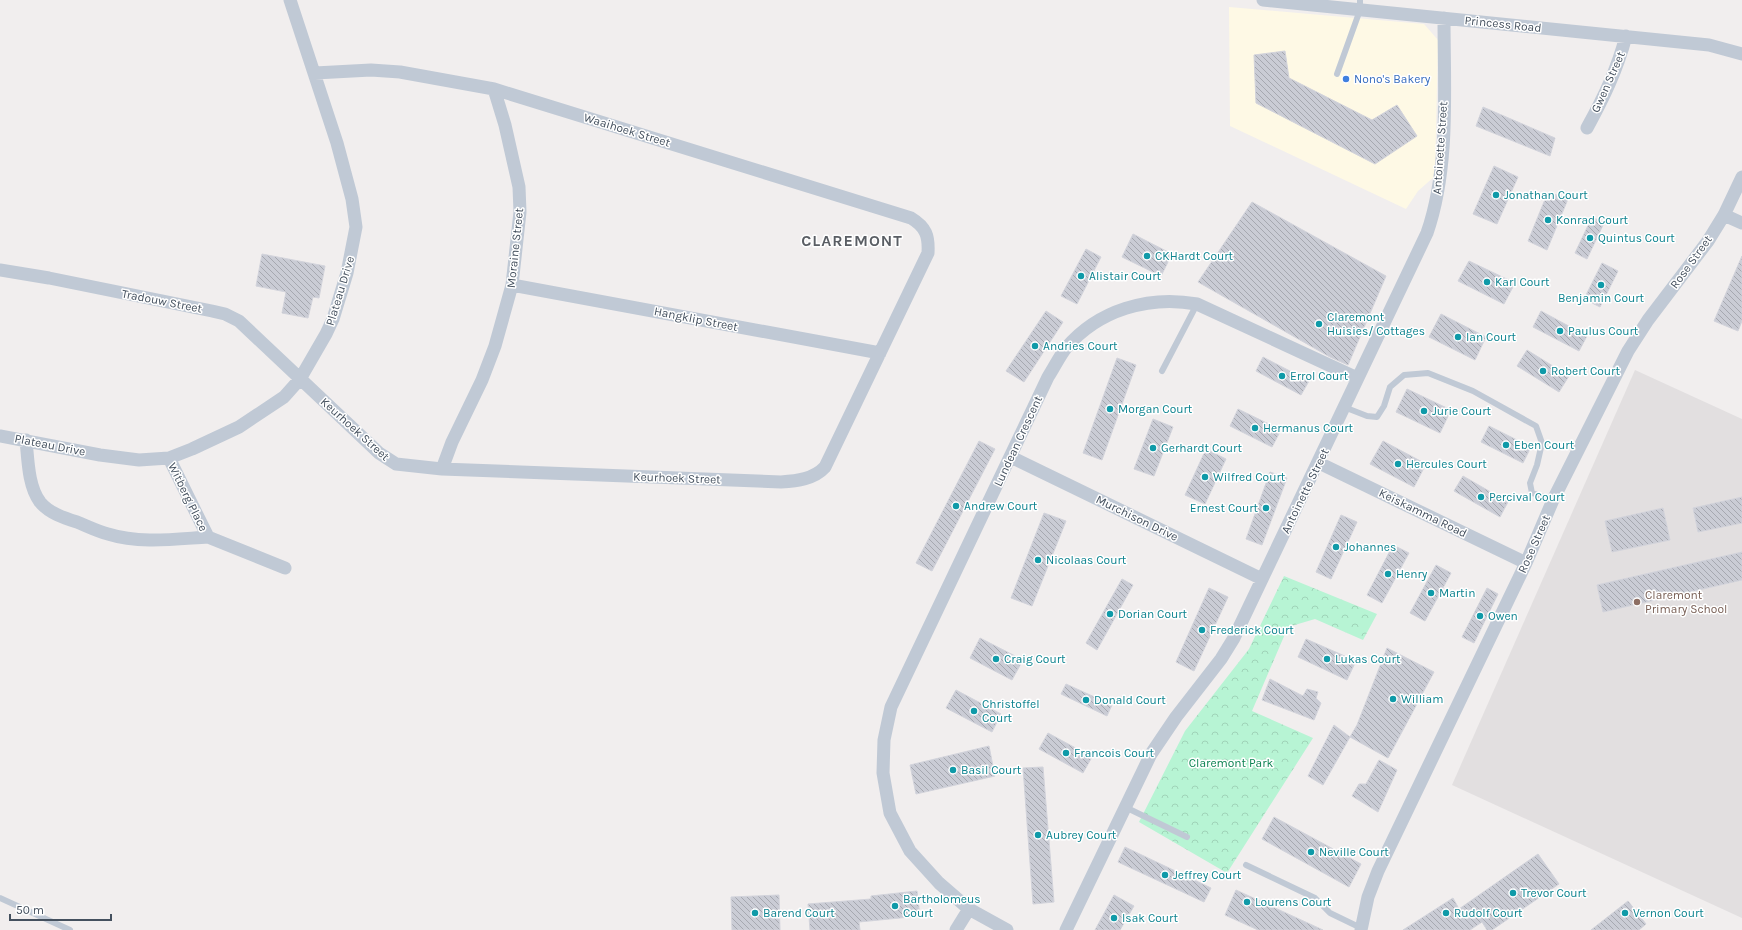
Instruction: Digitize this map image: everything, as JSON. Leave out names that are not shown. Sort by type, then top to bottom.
[{"type":"street","name":"Plateau Drive","points":[[0,436],[100,455],[139,460],[169,458],[239,427],[284,398],[300,380],[324,339],[333,319],[347,273],[356,227],[352,199],[315,73],[290,0]]},
{"type":"street","name":"Princess Road","points":[[1263,0],[1360,5],[1444,18],[1709,45],[1742,54]]},
{"type":"street","name":"Antoinette Street","points":[[1066,930],[1151,754],[1172,722],[1221,659],[1234,638],[1319,463],[1344,407],[1419,251],[1434,214],[1440,190],[1442,157],[1444,18]]},
{"type":"street","name":"Gwen Street","points":[[1587,128],[1606,93],[1618,64],[1626,36]]},
{"type":"street","name":"Waaihoek Street","points":[[315,73],[371,70],[400,72],[494,89],[911,218],[920,224],[926,234]]},
{"type":"street","name":"Moraine Street","points":[[442,469],[452,442],[482,380],[495,346],[512,285],[520,212],[519,187],[505,125],[494,89]]},
{"type":"street","name":"Rose Street","points":[[1361,929],[1368,898],[1378,871],[1526,563],[1553,500],[1632,345],[1648,320],[1695,260],[1724,215],[1742,177]]},
{"type":"street","points":[[1724,215],[1742,224]]},
{"type":"street","name":"Keurhoek Street","points":[[300,380],[379,453],[389,461],[396,464],[442,469],[781,482],[796,481],[816,475],[825,467],[928,253],[926,234]]},
{"type":"street","name":"Tradouw Street","points":[[0,270],[49,278],[225,314],[239,321],[300,380]]},
{"type":"street","name":"Hangklip Street","points":[[512,285],[880,353]]},
{"type":"street","name":"Lundean Crescent","points":[[1007,930],[969,909],[938,883],[910,851],[890,813],[883,773],[884,740],[891,707],[1048,377],[1066,349],[1086,328],[1114,312],[1144,303],[1177,300],[1197,304],[1358,378]]},
{"type":"street","name":"Witberg Place","points":[[26,440],[32,482],[35,492],[40,501],[50,510],[108,534],[127,538],[145,540],[208,536],[285,568]]},
{"type":"street","name":"Murchison Drive","points":[[1011,457],[1262,579]]},
{"type":"street","name":"Witberg Place","points":[[169,458],[208,536]]},
{"type":"street","name":"Keiskamma Road","points":[[1319,463],[1526,563]]},
{"type":"street","points":[[956,930],[969,909]]},
{"type":"lane","points":[[1337,74],[1360,5]]},
{"type":"lane","points":[[1162,371],[1197,304]]},
{"type":"lane","points":[[1344,407],[1367,416],[1377,417],[1384,406],[1390,387],[1404,375],[1428,373],[1473,391],[1536,426],[1542,442],[1537,465],[1530,483],[1532,493],[1553,500]]},
{"type":"lane","points":[[1125,807],[1186,837]]},
{"type":"lane","points":[[1246,865],[1316,898],[1330,913],[1361,929]]},
{"type":"lane","points":[[0,898],[70,930]]},
{"type":"shaded area","points":[[1229,7],[1424,24],[1438,40],[1435,176],[1418,191],[1406,209],[1230,126]]},
{"type":"shaded area","name":"Claremont Primary School","points":[[1635,370],[1742,419],[1742,918],[1452,785]]},
{"type":"green space","name":"Claremont Park","points":[[1284,576],[1377,614],[1363,640],[1315,619],[1288,627],[1252,711],[1313,738],[1227,873],[1139,822],[1185,731],[1249,649]]},
{"type":"building","points":[[1285,51],[1289,78],[1372,120],[1397,105],[1417,136],[1375,164],[1256,103],[1254,55]]},
{"type":"building","points":[[1483,107],[1555,138],[1550,156],[1476,126]]},
{"type":"building","name":"Jonathan Court","points":[[1494,166],[1518,177],[1497,224],[1473,214]]},
{"type":"building","name":"Konrad Court","points":[[1548,192],[1568,199],[1547,250],[1528,241]]},
{"type":"building","name":"Claremont Huisies/ Cottages","points":[[1252,202],[1386,276],[1348,365],[1330,357],[1198,282]]},
{"type":"building","name":"Quintus Court","points":[[1592,217],[1604,223],[1587,259],[1575,253]]},
{"type":"building","name":"CKHardt Court","points":[[1133,234],[1172,254],[1161,276],[1122,257]]},
{"type":"building","name":"Alistair Court","points":[[1086,249],[1101,257],[1077,304],[1061,296]]},
{"type":"building","points":[[262,254],[325,266],[319,298],[313,297],[308,318],[282,313],[286,292],[256,286]]},
{"type":"building","points":[[1742,256],[1742,321],[1738,331],[1714,321]]},
{"type":"building","name":"Karl Court","points":[[1469,261],[1515,283],[1504,304],[1458,281]]},
{"type":"building","name":"Benjamin Court","points":[[1602,263],[1618,271],[1600,307],[1584,299]]},
{"type":"building","name":"Andries Court","points":[[1046,311],[1063,322],[1024,382],[1006,371]]},
{"type":"building","name":"Paulus Court","points":[[1541,311],[1587,336],[1579,351],[1533,327]]},
{"type":"building","name":"Ian Court","points":[[1441,314],[1486,337],[1475,360],[1429,337]]},
{"type":"building","name":"Robert Court","points":[[1527,350],[1569,376],[1559,392],[1517,366]]},
{"type":"building","name":"Errol Court","points":[[1263,357],[1309,381],[1301,395],[1256,371]]},
{"type":"building","name":"Morgan Court","points":[[1117,358],[1136,365],[1102,460],[1083,453]]},
{"type":"building","name":"Jurie Court","points":[[1407,389],[1451,410],[1440,433],[1396,412]]},
{"type":"building","name":"Hermanus Court","points":[[1238,409],[1281,430],[1272,447],[1230,426]]},
{"type":"building","name":"Gerhardt Court","points":[[1153,419],[1173,427],[1154,476],[1134,469]]},
{"type":"building","name":"Eben Court","points":[[1489,426],[1531,447],[1523,463],[1481,442]]},
{"type":"building","name":"Andrew Court","points":[[979,441],[995,449],[932,571],[916,563]]},
{"type":"building","name":"Hercules Court","points":[[1383,441],[1426,464],[1414,487],[1370,464]]},
{"type":"building","name":"Wilfred Court","points":[[1206,449],[1226,459],[1205,504],[1185,495]]},
{"type":"building","name":"Ernest Court","points":[[1270,472],[1287,478],[1262,545],[1246,539]]},
{"type":"building","name":"Percival Court","points":[[1463,476],[1508,502],[1500,517],[1454,491]]},
{"type":"building","points":[[1742,497],[1742,523],[1698,532],[1693,508]]},
{"type":"building","points":[[1663,508],[1670,540],[1612,552],[1605,521]]},
{"type":"building","name":"Nicolaas Court","points":[[1044,513],[1066,521],[1032,606],[1011,598]]},
{"type":"building","name":"Johannes","points":[[1341,515],[1357,522],[1331,579],[1316,572]]},
{"type":"building","name":"Henry","points":[[1393,545],[1409,553],[1382,603],[1367,595]]},
{"type":"building","points":[[1742,552],[1742,580],[1603,612],[1597,585]]},
{"type":"building","name":"Martin","points":[[1436,565],[1451,573],[1425,621],[1410,613]]},
{"type":"building","name":"Dorian Court","points":[[1122,579],[1133,585],[1097,650],[1086,643]]},
{"type":"building","name":"Frederick Court","points":[[1209,588],[1228,597],[1194,671],[1176,662]]},
{"type":"building","name":"Owen","points":[[1487,588],[1498,594],[1474,643],[1462,637]]},
{"type":"building","name":"Craig Court","points":[[980,638],[1023,660],[1012,680],[970,658]]},
{"type":"building","name":"Lukas Court","points":[[1306,639],[1356,661],[1347,680],[1298,657]]},
{"type":"building","name":"William","points":[[1387,648],[1434,672],[1388,758],[1350,737],[1357,725]]},
{"type":"building","points":[[1270,679],[1303,696],[1307,689],[1318,692],[1316,698],[1321,703],[1314,720],[1262,700]]},
{"type":"building","name":"Donald Court","points":[[1066,684],[1112,705],[1107,716],[1061,694]]},
{"type":"building","name":"Christoffel Court","points":[[956,690],[1001,714],[992,732],[946,708]]},
{"type":"building","points":[[1334,725],[1350,737],[1323,785],[1308,776]]},
{"type":"building","name":"Francois Court","points":[[1048,733],[1092,757],[1083,773],[1039,749]]},
{"type":"building","name":"Basil Court","points":[[989,746],[995,776],[916,794],[910,765]]},
{"type":"building","points":[[1379,760],[1397,770],[1378,812],[1352,796],[1359,784],[1366,784]]},
{"type":"building","name":"Aubrey Court","points":[[1043,767],[1054,902],[1033,904],[1023,768]]},
{"type":"building","name":"Neville Court","points":[[1274,817],[1361,864],[1349,887],[1262,839]]},
{"type":"building","name":"Jeffrey Court","points":[[1125,847],[1211,888],[1204,902],[1118,862]]},
{"type":"building","name":"Trevor Court","points":[[1538,854],[1559,884],[1492,930],[1487,930],[1482,922],[1470,930],[1403,930],[1453,898],[1459,909]]},
{"type":"building","name":"Lourens Court","points":[[1236,890],[1323,930],[1258,930],[1225,915]]},
{"type":"building","points":[[917,891],[920,916],[859,922],[860,930],[810,930],[808,904],[871,899],[871,896]]},
{"type":"building","name":"Barend Court","points":[[779,895],[780,930],[732,930],[731,897]]},
{"type":"building","name":"Isak Court","points":[[1114,895],[1134,906],[1120,930],[1095,930]]},
{"type":"building","name":"Vernon Court","points":[[1628,901],[1646,924],[1639,930],[1591,930]]},
{"type":"place","name":"Nono's Bakery","points":[[1346,79]]},
{"type":"place","name":"Jonathan Court","points":[[1496,195]]},
{"type":"place","name":"Konrad Court","points":[[1548,220]]},
{"type":"place","name":"Quintus Court","points":[[1590,238]]},
{"type":"place","name":"CKHardt Court","points":[[1147,256]]},
{"type":"place","name":"Alistair Court","points":[[1081,276]]},
{"type":"place","name":"Karl Court","points":[[1487,282]]},
{"type":"place","name":"Benjamin Court","points":[[1601,285]]},
{"type":"place","name":"Claremont Huisies/ Cottages","points":[[1319,324]]},
{"type":"place","name":"Paulus Court","points":[[1560,331]]},
{"type":"place","name":"Ian Court","points":[[1458,337]]},
{"type":"place","name":"Andries Court","points":[[1035,346]]},
{"type":"place","name":"Robert Court","points":[[1543,371]]},
{"type":"place","name":"Errol Court","points":[[1282,376]]},
{"type":"place","name":"Morgan Court","points":[[1110,409]]},
{"type":"place","name":"Jurie Court","points":[[1424,411]]},
{"type":"place","name":"Hermanus Court","points":[[1255,428]]},
{"type":"place","name":"Eben Court","points":[[1506,445]]},
{"type":"place","name":"Gerhardt Court","points":[[1153,448]]},
{"type":"place","name":"Hercules Court","points":[[1398,464]]},
{"type":"place","name":"Wilfred Court","points":[[1205,477]]},
{"type":"place","name":"Percival Court","points":[[1481,497]]},
{"type":"place","name":"Andrew Court","points":[[956,506]]},
{"type":"place","name":"Ernest Court","points":[[1266,508]]},
{"type":"place","name":"Johannes","points":[[1336,547]]},
{"type":"place","name":"Nicolaas Court","points":[[1038,560]]},
{"type":"place","name":"Henry","points":[[1388,574]]},
{"type":"place","name":"Martin","points":[[1431,593]]},
{"type":"place","name":"Claremont Primary School","points":[[1637,602]]},
{"type":"place","name":"Dorian Court","points":[[1110,614]]},
{"type":"place","name":"Owen","points":[[1480,616]]},
{"type":"place","name":"Frederick Court","points":[[1202,630]]},
{"type":"place","name":"Craig Court","points":[[996,659]]},
{"type":"place","name":"Lukas Court","points":[[1327,659]]},
{"type":"place","name":"William","points":[[1393,699]]},
{"type":"place","name":"Donald Court","points":[[1086,700]]},
{"type":"place","name":"Christoffel Court","points":[[974,711]]},
{"type":"place","name":"Francois Court","points":[[1066,753]]},
{"type":"place","name":"Basil Court","points":[[953,770]]},
{"type":"place","name":"Aubrey Court","points":[[1038,835]]},
{"type":"place","name":"Neville Court","points":[[1311,852]]},
{"type":"place","name":"Jeffrey Court","points":[[1165,875]]},
{"type":"place","name":"Trevor Court","points":[[1513,893]]},
{"type":"place","name":"Lourens Court","points":[[1247,902]]},
{"type":"place","name":"Bartholomeus Court","points":[[895,906]]},
{"type":"place","name":"Barend Court","points":[[755,913]]},
{"type":"place","name":"Rudolf Court","points":[[1446,913]]},
{"type":"place","name":"Vernon Court","points":[[1625,913]]},
{"type":"place","name":"Isak Court","points":[[1114,918]]},
{"type":"district","name":"CLAREMONT","points":[[852,240]]}]
